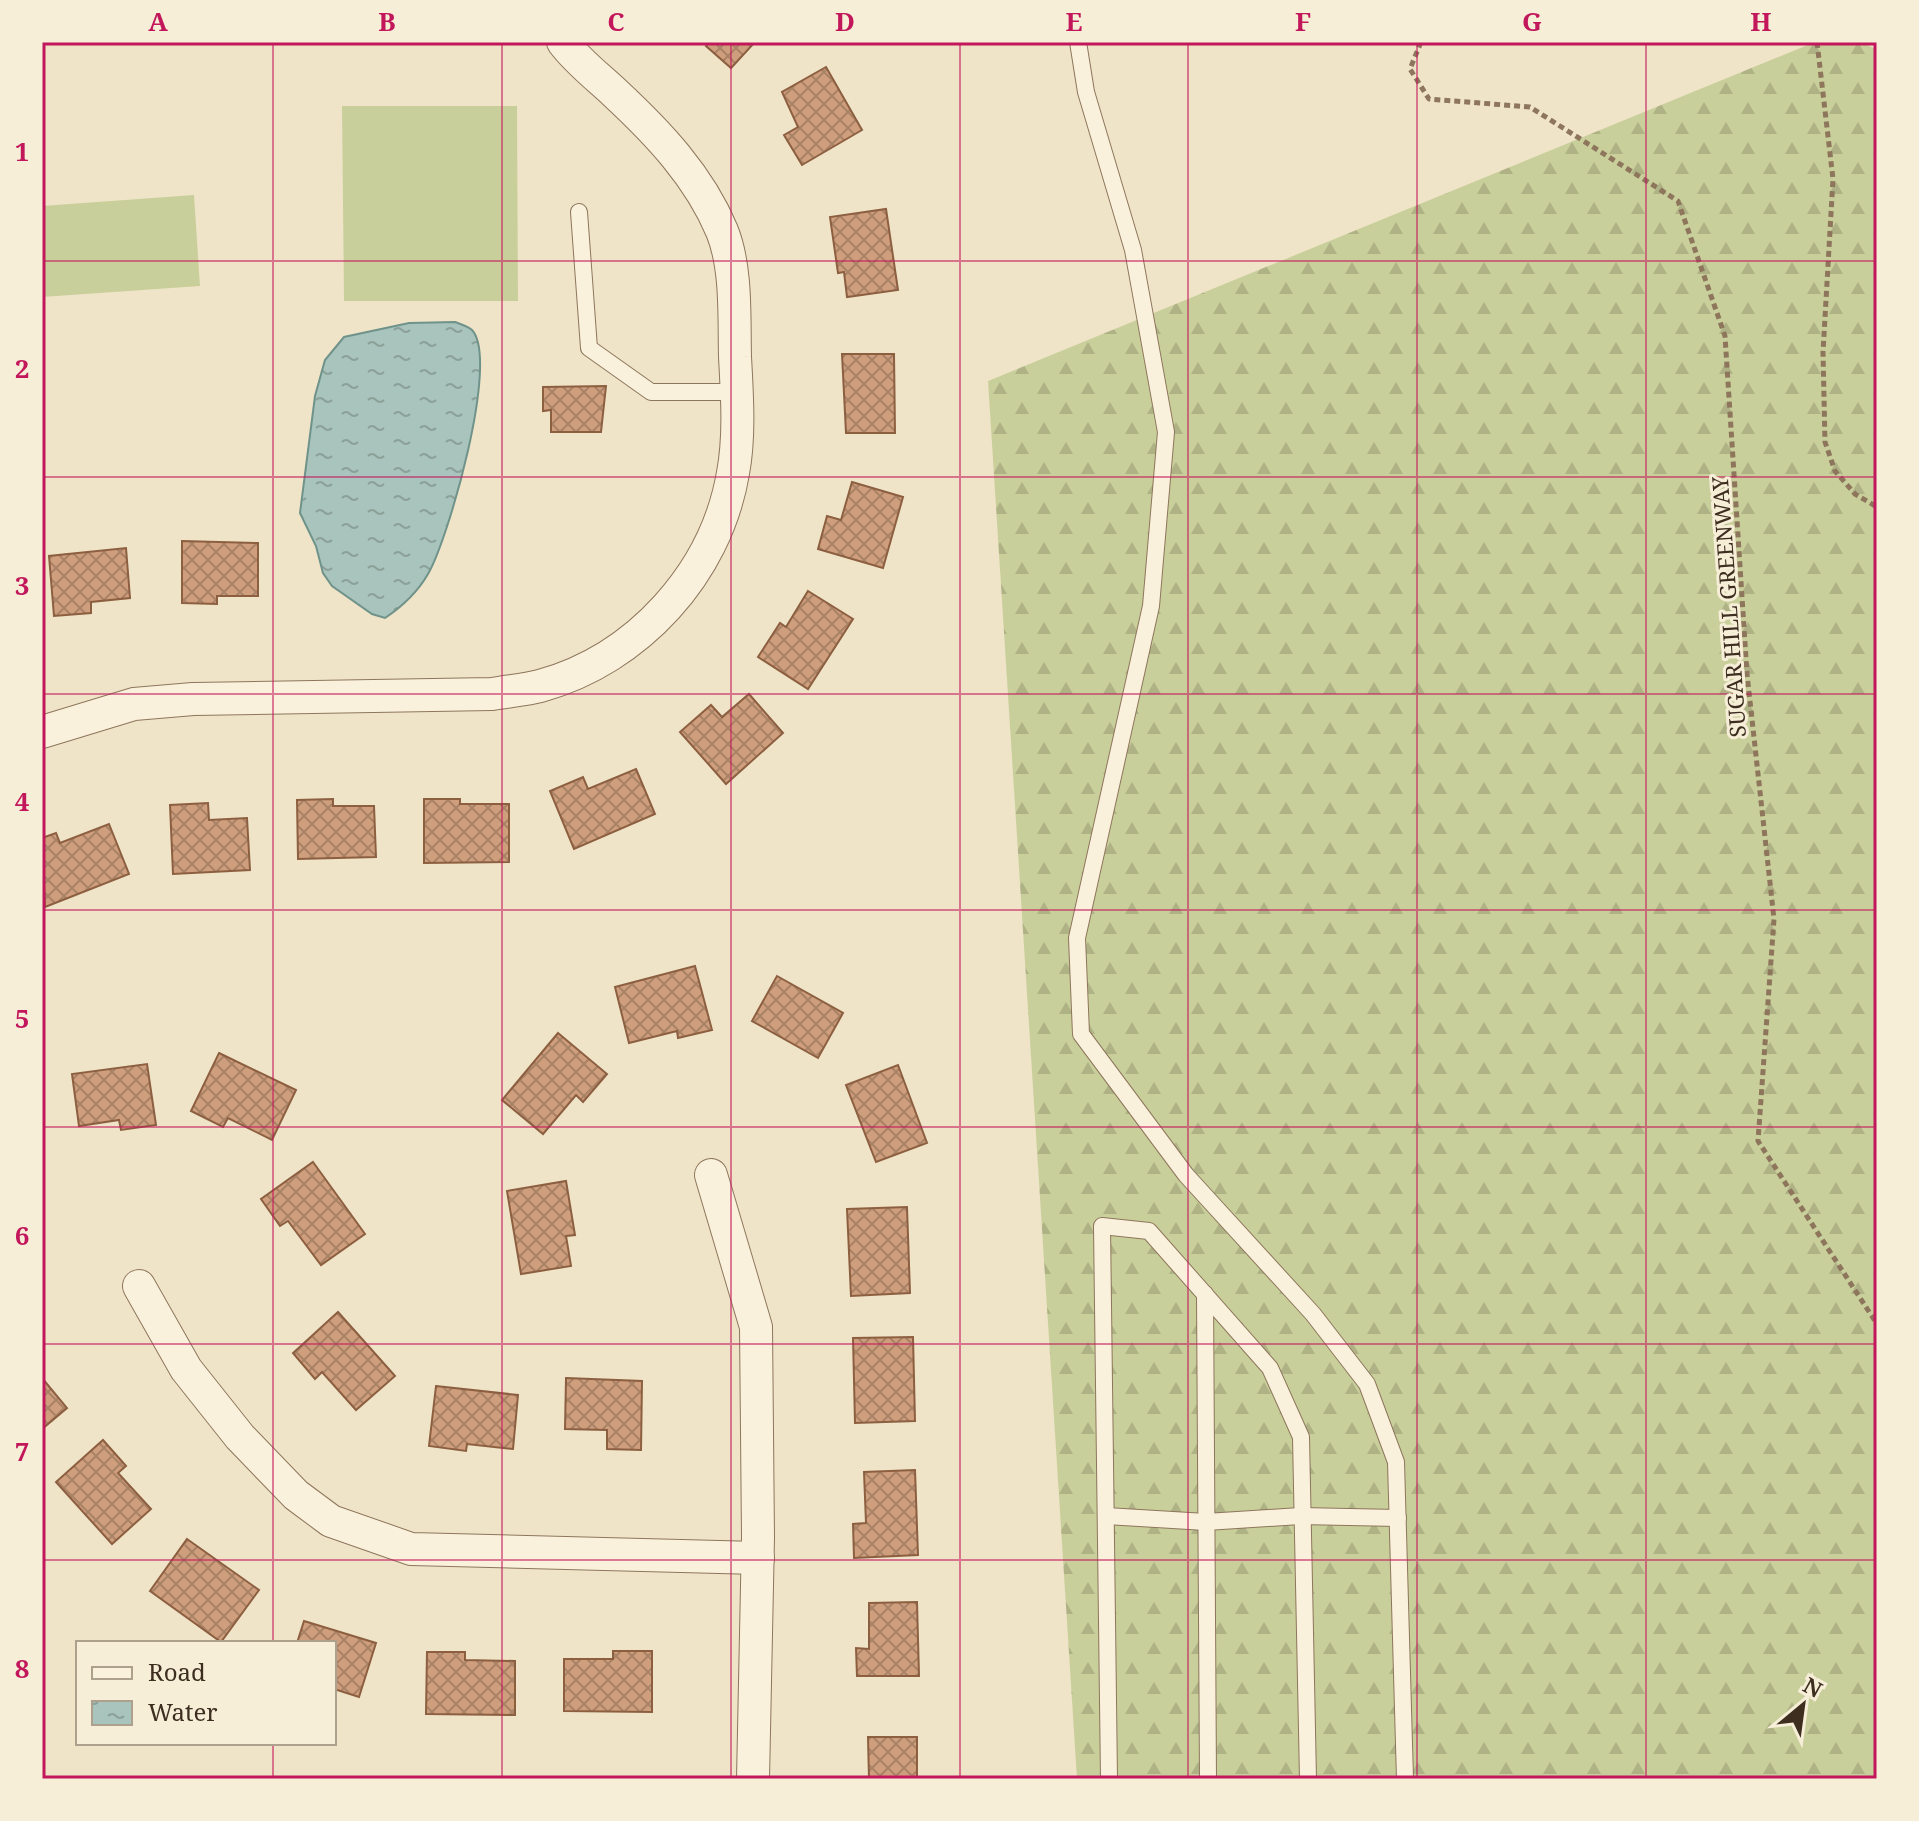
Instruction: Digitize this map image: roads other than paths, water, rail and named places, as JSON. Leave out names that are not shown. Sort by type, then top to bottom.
[{"type":"street","points":[[42,732],[134,704],[193,699],[492,694],[540,686],[592,666],[640,634],[683,591],[714,536],[733,472],[736,392],[733,292],[723,233],[690,173],[646,122],[563,42]]},
{"type":"street","points":[[711,1175],[756,1327],[758,1558],[753,1779]]},
{"type":"street","points":[[139,1286],[186,1369],[240,1437],[296,1495],[331,1521],[411,1549],[758,1558]]},
{"type":"lane","points":[[1078,42],[1086,92],[1133,250],[1166,432],[1151,606],[1077,938],[1081,1034],[1186,1175],[1313,1314],[1367,1384],[1396,1462],[1405,1779]]},
{"type":"lane","points":[[579,212],[589,348],[651,392],[736,392]]},
{"type":"lane","points":[[1109,1779],[1102,1226],[1149,1231],[1270,1368],[1301,1437],[1300,1516],[1308,1779]]},
{"type":"lane","points":[[1205,1294],[1208,1779]]},
{"type":"lane","points":[[1106,1516],[1206,1522],[1300,1516],[1398,1518]]},
{"type":"water","points":[[455,322],[472,330],[479,348],[480,376],[468,450],[447,526],[428,574],[409,599],[385,618],[372,614],[332,586],[323,573],[316,546],[300,513],[315,396],[325,360],[344,337],[409,323]]}]
